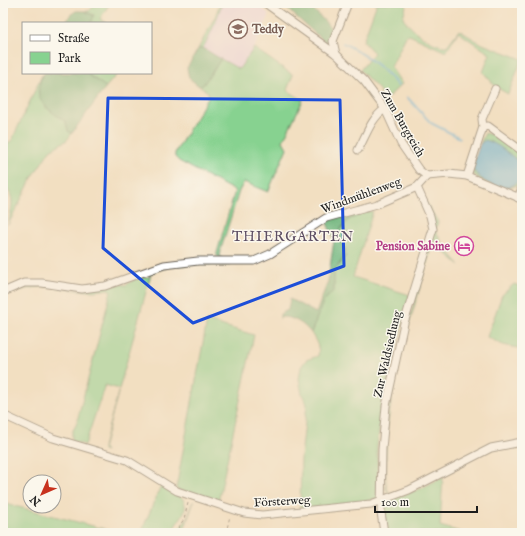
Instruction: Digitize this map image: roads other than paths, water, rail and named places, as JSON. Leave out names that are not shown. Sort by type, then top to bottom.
[{"type":"street","name":"Zum Burgteich","points":[[265,3],[336,54],[364,81],[384,109],[410,161],[418,170],[427,176]]},
{"type":"street","points":[[336,54],[333,41],[348,3]]},
{"type":"street","points":[[467,176],[482,127],[482,119],[495,89]]},
{"type":"street","points":[[358,150],[378,113],[384,109]]},
{"type":"street","points":[[482,127],[488,126],[522,151]]},
{"type":"street","points":[[427,176],[449,174],[467,176],[520,199],[522,188]]},
{"type":"street","name":"Windmühlenweg","points":[[3,292],[24,284],[42,283],[82,289],[105,286],[164,266],[198,261],[254,261],[282,247],[326,218],[377,204],[417,187],[427,176]]},
{"type":"street","name":"Zur Waldsiedlung","points":[[384,533],[382,500],[382,448],[386,406],[391,376],[404,323],[433,229],[430,216],[417,187]]},
{"type":"street","name":"Försterweg","points":[[3,415],[53,438],[127,460],[177,492],[231,510],[262,515],[371,504],[409,490],[491,448],[522,442]]},
{"type":"water","points":[[485,140],[505,150],[522,166],[520,177],[516,183],[509,187],[492,185],[477,174],[472,167],[480,144]]},
{"type":"waterway","points":[[343,43],[373,62],[398,86]]},
{"type":"waterway","points":[[407,97],[431,123],[460,138]]},
{"type":"place","name":"Teddy","points":[[238,29]]},
{"type":"place","name":"Pension Sabine","points":[[464,246]]},
{"type":"district","name":"THIERGARTEN","points":[[293,236]]}]
